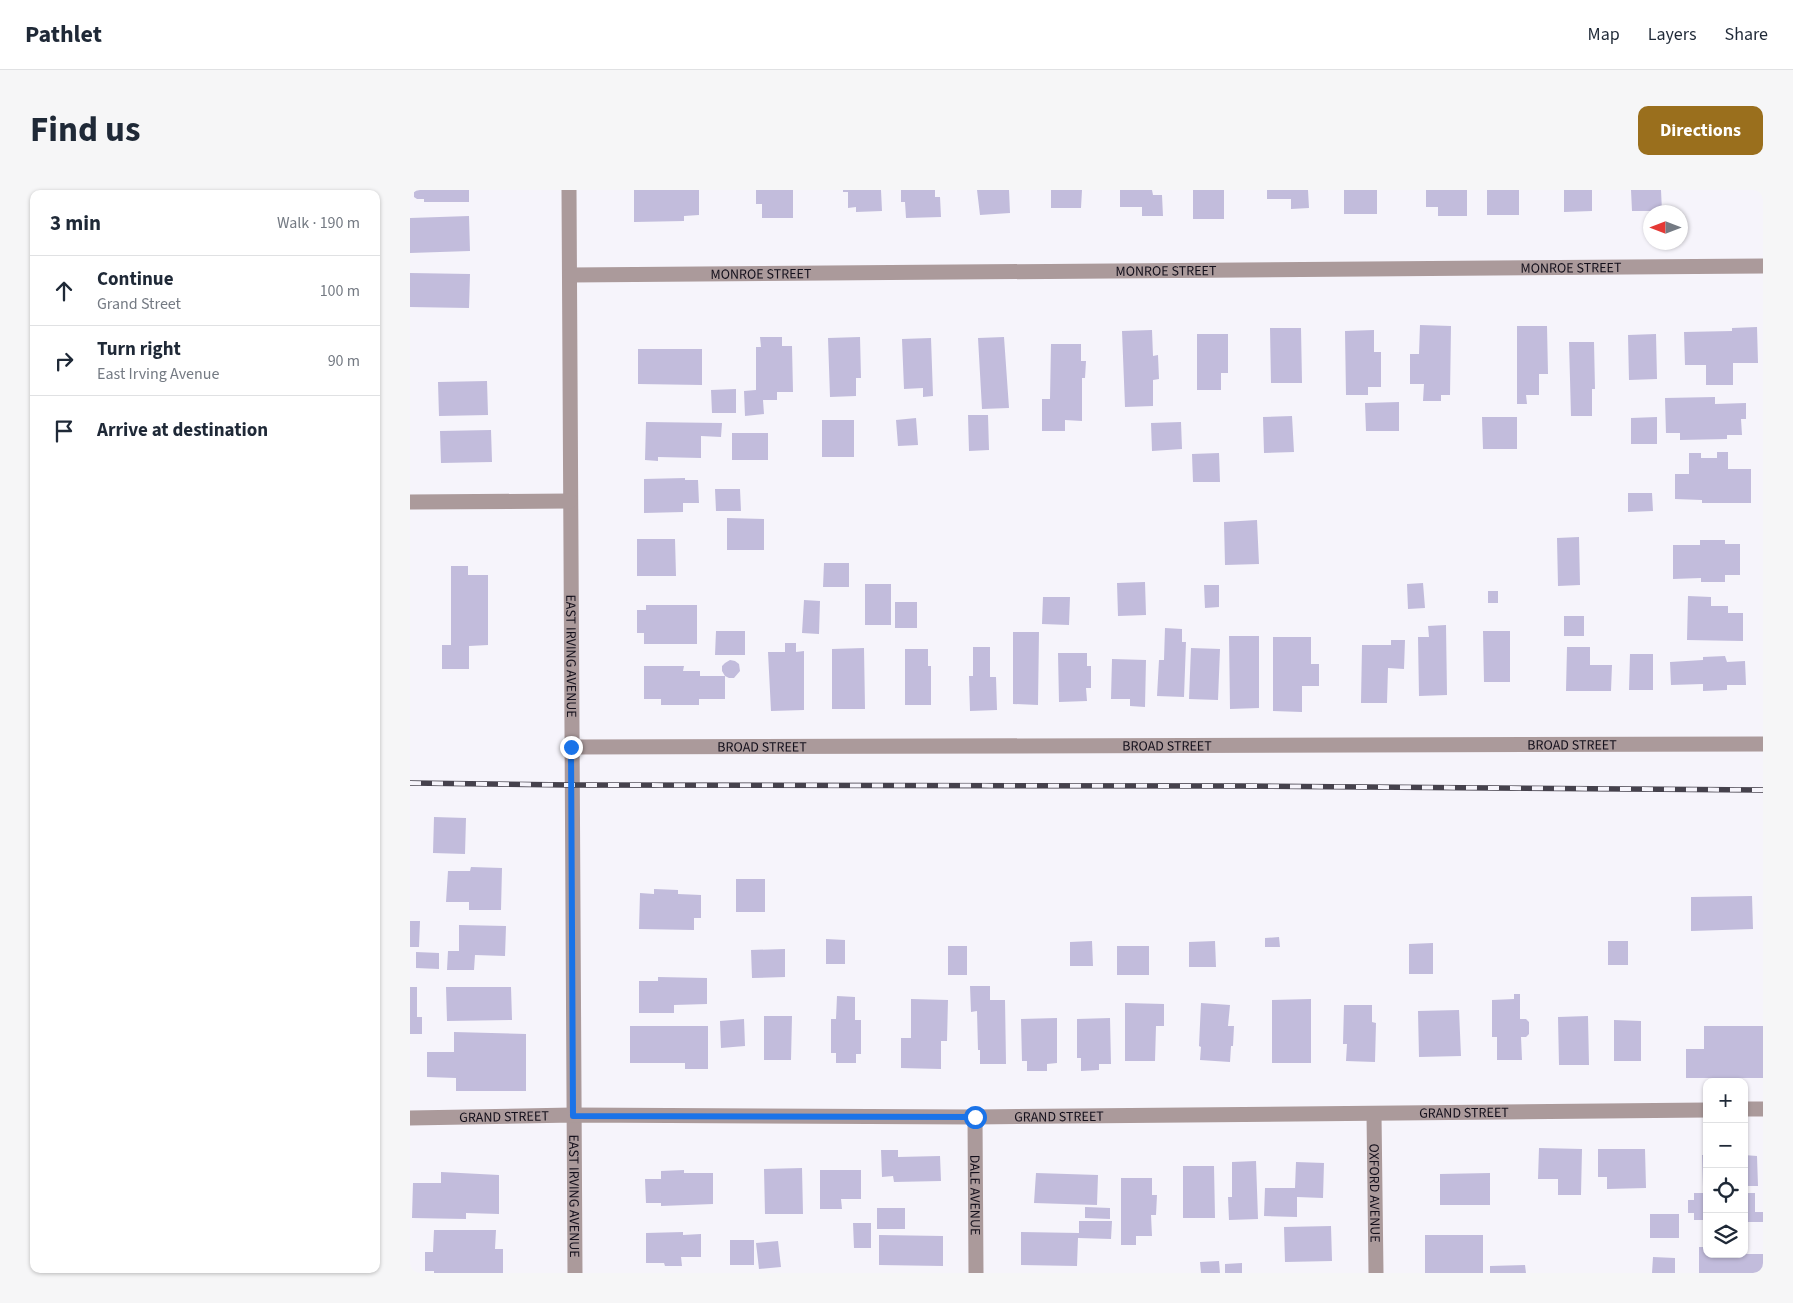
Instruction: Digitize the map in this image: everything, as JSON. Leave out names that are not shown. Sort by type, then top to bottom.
[{"type":"street","name":"EAST IRVING AVENUE","points":[[569,190],[575,1273]]},
{"type":"street","name":"MONROE STREET","points":[[570,275],[1763,266]]},
{"type":"street","points":[[410,502],[570,501]]},
{"type":"street","name":"BROAD STREET","points":[[571,747],[1763,744]]},
{"type":"street","points":[[1748,1109],[1763,1109]]},
{"type":"street","name":"GRAND STREET","points":[[410,1118],[573,1116],[975,1117],[1703,1110]]},
{"type":"street","name":"OXFORD AVENUE","points":[[1374,1114],[1376,1273]]},
{"type":"street","name":"DALE AVENUE","points":[[975,1117],[976,1273]]},
{"type":"building","points":[[414,190],[469,190],[469,202],[424,202],[424,199],[414,197]]},
{"type":"building","points":[[634,190],[699,190],[699,215],[684,216],[684,221],[634,222]]},
{"type":"building","points":[[756,190],[793,190],[793,218],[762,218],[762,204],[756,204]]},
{"type":"building","points":[[843,190],[881,190],[882,211],[856,212],[856,207],[848,208],[848,192],[843,192]]},
{"type":"building","points":[[901,190],[935,190],[935,197],[940,197],[941,217],[906,218],[905,202],[901,202]]},
{"type":"building","points":[[977,190],[1009,190],[1010,213],[980,215]]},
{"type":"building","points":[[1051,190],[1082,190],[1081,208],[1051,208]]},
{"type":"building","points":[[1120,190],[1152,190],[1153,195],[1162,195],[1163,216],[1142,216],[1142,207],[1120,207]]},
{"type":"building","points":[[1193,190],[1224,190],[1224,219],[1193,219]]},
{"type":"building","points":[[1267,190],[1308,190],[1309,208],[1291,209],[1291,199],[1267,199]]},
{"type":"building","points":[[1344,190],[1377,190],[1377,214],[1344,214]]},
{"type":"building","points":[[1426,190],[1467,190],[1467,216],[1438,216],[1438,207],[1426,207]]},
{"type":"building","points":[[1487,190],[1519,190],[1519,215],[1487,215]]},
{"type":"building","points":[[1564,190],[1592,190],[1592,211],[1564,212]]},
{"type":"building","points":[[1631,190],[1661,190],[1662,205],[1643,205],[1643,211],[1632,211]]},
{"type":"building","points":[[469,216],[470,251],[410,253],[410,218]]},
{"type":"building","points":[[410,273],[470,274],[469,308],[410,307]]},
{"type":"building","points":[[1420,325],[1451,326],[1450,395],[1441,395],[1441,401],[1423,401],[1424,384],[1410,384],[1410,354],[1419,354]]},
{"type":"building","points":[[1517,326],[1547,326],[1548,374],[1539,374],[1539,395],[1526,395],[1527,404],[1517,404]]},
{"type":"building","points":[[1757,327],[1758,363],[1733,363],[1733,385],[1706,385],[1706,365],[1685,365],[1684,332],[1732,331],[1732,328]]},
{"type":"building","points":[[1270,328],[1301,328],[1302,383],[1271,383]]},
{"type":"building","points":[[1152,330],[1153,356],[1158,355],[1159,379],[1153,380],[1153,406],[1125,407],[1122,331]]},
{"type":"building","points":[[1374,330],[1374,352],[1381,352],[1381,387],[1368,387],[1368,395],[1346,395],[1345,331]]},
{"type":"building","points":[[1197,334],[1228,334],[1228,373],[1221,373],[1221,390],[1197,390]]},
{"type":"building","points":[[1656,334],[1657,379],[1629,380],[1628,335]]},
{"type":"building","points":[[760,337],[782,337],[782,346],[792,346],[793,392],[777,392],[777,400],[763,400],[764,414],[745,416],[744,391],[756,390],[756,347],[761,347]]},
{"type":"building","points":[[860,337],[861,378],[856,378],[856,396],[830,397],[828,338]]},
{"type":"building","points":[[1004,337],[1009,408],[982,409],[978,338]]},
{"type":"building","points":[[931,338],[933,396],[923,397],[923,388],[904,389],[902,339]]},
{"type":"building","points":[[1569,342],[1594,342],[1595,389],[1592,389],[1592,416],[1571,416]]},
{"type":"building","points":[[1051,344],[1081,344],[1081,361],[1086,361],[1085,378],[1082,378],[1082,421],[1065,420],[1065,431],[1042,431],[1042,399],[1050,399]]},
{"type":"building","points":[[638,349],[702,349],[702,385],[638,384]]},
{"type":"building","points":[[487,381],[488,415],[439,416],[438,382]]},
{"type":"building","points":[[736,389],[736,413],[712,413],[711,390]]},
{"type":"building","points":[[1715,397],[1715,404],[1746,403],[1746,419],[1741,419],[1742,435],[1727,435],[1727,439],[1680,440],[1680,433],[1666,433],[1665,398]]},
{"type":"building","points":[[1399,402],[1399,431],[1366,431],[1365,403]]},
{"type":"building","points":[[968,415],[988,415],[989,450],[969,451]]},
{"type":"building","points":[[1292,416],[1294,452],[1264,453],[1263,417]]},
{"type":"building","points":[[1482,417],[1517,417],[1517,449],[1483,449]]},
{"type":"building","points":[[1657,417],[1657,444],[1631,444],[1631,418]]},
{"type":"building","points":[[916,418],[918,445],[898,446],[896,420]]},
{"type":"building","points":[[822,420],[854,420],[854,457],[822,457]]},
{"type":"building","points":[[646,422],[722,423],[721,437],[701,436],[701,458],[658,457],[658,461],[645,460]]},
{"type":"building","points":[[1181,422],[1182,449],[1152,451],[1151,423]]},
{"type":"building","points":[[491,430],[492,462],[441,463],[440,431]]},
{"type":"building","points":[[732,433],[768,433],[768,460],[732,460]]},
{"type":"building","points":[[1717,452],[1728,452],[1728,469],[1751,469],[1751,503],[1702,503],[1702,500],[1675,499],[1675,474],[1689,474],[1689,453],[1701,453],[1701,458],[1717,458]]},
{"type":"building","points":[[1219,453],[1220,482],[1193,482],[1192,454]]},
{"type":"building","points":[[685,478],[685,480],[698,480],[699,503],[683,503],[683,512],[644,513],[644,479]]},
{"type":"building","points":[[715,489],[740,489],[741,511],[716,511]]},
{"type":"building","points":[[1628,493],[1652,493],[1653,511],[1628,512]]},
{"type":"building","points":[[727,518],[764,519],[764,550],[727,550]]},
{"type":"building","points":[[1257,520],[1259,564],[1225,565],[1224,522]]},
{"type":"building","points":[[1579,537],[1580,585],[1558,586],[1557,538]]},
{"type":"building","points":[[637,539],[675,539],[676,576],[637,576]]},
{"type":"building","points":[[1700,540],[1725,540],[1725,544],[1740,544],[1740,575],[1725,575],[1725,582],[1701,582],[1701,578],[1673,579],[1673,545],[1700,545]]},
{"type":"building","points":[[824,563],[849,563],[849,587],[823,587]]},
{"type":"building","points":[[451,566],[468,566],[468,575],[488,575],[488,645],[469,646],[469,669],[442,669],[442,645],[451,645]]},
{"type":"building","points":[[1145,582],[1146,615],[1118,616],[1117,583]]},
{"type":"building","points":[[1423,583],[1425,608],[1408,609],[1407,584]]},
{"type":"building","points":[[865,584],[891,584],[891,625],[865,625]]},
{"type":"building","points":[[1204,585],[1219,585],[1219,607],[1205,608]]},
{"type":"building","points":[[1488,591],[1498,591],[1498,603],[1488,603]]},
{"type":"building","points":[[1688,596],[1711,597],[1711,606],[1728,606],[1728,613],[1743,613],[1743,641],[1687,640]]},
{"type":"building","points":[[1043,597],[1070,597],[1069,625],[1042,624]]},
{"type":"building","points":[[804,600],[820,601],[819,634],[802,633]]},
{"type":"building","points":[[895,602],[917,602],[917,628],[895,628]]},
{"type":"building","points":[[646,605],[697,605],[697,644],[644,644],[644,633],[637,633],[637,610],[646,610]]},
{"type":"building","points":[[1564,616],[1584,616],[1584,636],[1564,636]]},
{"type":"building","points":[[1446,625],[1447,695],[1419,696],[1418,637],[1429,637],[1428,626]]},
{"type":"building","points":[[1165,628],[1182,629],[1182,642],[1186,642],[1184,697],[1157,696],[1159,660],[1164,660]]},
{"type":"building","points":[[716,631],[745,631],[745,655],[715,655]]},
{"type":"building","points":[[1483,631],[1510,631],[1510,682],[1484,682]]},
{"type":"building","points":[[1013,632],[1039,632],[1038,705],[1013,704]]},
{"type":"building","points":[[1229,636],[1259,636],[1259,708],[1230,709]]},
{"type":"building","points":[[1273,637],[1311,637],[1311,664],[1319,664],[1319,686],[1302,686],[1302,712],[1273,711]]},
{"type":"building","points":[[1391,640],[1405,640],[1404,669],[1388,668],[1387,703],[1361,703],[1362,645],[1391,645]]},
{"type":"building","points":[[785,643],[796,643],[796,652],[804,651],[804,710],[771,711],[768,652],[785,652]]},
{"type":"building","points":[[973,647],[990,647],[990,677],[996,677],[997,710],[970,711],[969,676],[973,676]]},
{"type":"building","points":[[1567,647],[1590,647],[1590,665],[1612,665],[1611,691],[1566,691]]},
{"type":"building","points":[[864,648],[865,709],[832,709],[832,649]]},
{"type":"building","points":[[1191,648],[1220,649],[1218,700],[1189,699]]},
{"type":"building","points":[[905,649],[928,649],[928,666],[931,666],[931,705],[905,705]]},
{"type":"building","points":[[1058,653],[1087,653],[1087,666],[1091,666],[1091,688],[1086,688],[1087,701],[1059,702]]},
{"type":"building","points":[[1630,654],[1653,654],[1653,690],[1629,690]]},
{"type":"building","points":[[1725,656],[1727,662],[1745,661],[1746,685],[1727,685],[1727,690],[1703,691],[1703,684],[1671,685],[1670,662],[1703,660],[1703,657]]},
{"type":"building","points":[[1112,659],[1146,660],[1145,707],[1130,706],[1130,699],[1111,699]]},
{"type":"building","points":[[730,660],[739,664],[740,671],[734,678],[725,676],[722,666],[725,663]]},
{"type":"building","points":[[644,666],[684,666],[683,671],[700,671],[700,676],[725,676],[725,699],[699,699],[699,705],[661,705],[661,699],[644,699]]},
{"type":"building","points":[[434,817],[466,818],[465,854],[433,853]]},
{"type":"building","points":[[471,867],[502,868],[501,910],[469,910],[469,902],[446,902],[448,871],[470,871]]},
{"type":"building","points":[[736,879],[765,879],[765,912],[736,912]]},
{"type":"building","points":[[654,889],[678,890],[678,894],[701,895],[701,918],[694,918],[694,930],[639,929],[640,893],[654,894]]},
{"type":"building","points":[[1752,896],[1753,929],[1691,931],[1691,897]]},
{"type":"building","points":[[410,921],[420,921],[419,947],[410,947]]},
{"type":"building","points":[[459,925],[506,926],[505,956],[475,955],[474,970],[447,970],[448,951],[459,951]]},
{"type":"building","points":[[1279,937],[1280,947],[1265,947],[1265,938]]},
{"type":"building","points":[[826,939],[845,940],[845,964],[826,964]]},
{"type":"building","points":[[1092,941],[1093,966],[1070,966],[1070,942]]},
{"type":"building","points":[[1215,941],[1216,967],[1189,967],[1189,942]]},
{"type":"building","points":[[1608,941],[1628,941],[1628,965],[1608,965]]},
{"type":"building","points":[[1433,943],[1433,974],[1409,974],[1409,944]]},
{"type":"building","points":[[948,946],[967,946],[967,975],[948,975]]},
{"type":"building","points":[[1117,946],[1149,946],[1149,975],[1117,975]]},
{"type":"building","points":[[785,949],[785,977],[752,978],[751,950]]},
{"type":"building","points":[[416,952],[439,953],[439,969],[416,968]]},
{"type":"building","points":[[658,977],[707,978],[707,1004],[674,1005],[674,1013],[639,1013],[639,981],[658,981]]},
{"type":"building","points":[[970,986],[990,986],[990,1000],[1005,1000],[1006,1064],[980,1064],[977,1011],[971,1012]]},
{"type":"building","points":[[410,987],[417,987],[417,1017],[422,1017],[422,1034],[410,1034]]},
{"type":"building","points":[[446,987],[511,987],[512,1020],[447,1021]]},
{"type":"building","points":[[1514,994],[1520,994],[1520,1019],[1526,1019],[1529,1022],[1529,1034],[1526,1037],[1521,1037],[1522,1060],[1497,1060],[1497,1037],[1492,1037],[1492,1000],[1514,999]]},
{"type":"building","points":[[837,996],[855,997],[855,1020],[861,1020],[861,1054],[856,1054],[856,1063],[836,1063],[836,1053],[831,1053],[831,1019],[836,1019]]},
{"type":"building","points":[[911,999],[948,1000],[947,1041],[941,1041],[941,1069],[901,1068],[901,1038],[911,1038]]},
{"type":"building","points":[[1311,999],[1311,1063],[1272,1063],[1272,1000]]},
{"type":"building","points":[[1125,1003],[1164,1004],[1164,1026],[1156,1026],[1155,1061],[1125,1061]]},
{"type":"building","points":[[1201,1003],[1230,1005],[1228,1026],[1234,1026],[1230,1062],[1200,1060]]},
{"type":"building","points":[[1344,1005],[1372,1005],[1372,1022],[1376,1023],[1375,1062],[1346,1061],[1347,1044],[1343,1044]]},
{"type":"building","points":[[1459,1010],[1461,1056],[1419,1057],[1418,1011]]},
{"type":"building","points":[[764,1016],[792,1016],[791,1060],[764,1060]]},
{"type":"building","points":[[1588,1016],[1589,1065],[1559,1065],[1558,1017]]},
{"type":"building","points":[[1057,1018],[1057,1063],[1047,1064],[1047,1071],[1027,1071],[1027,1061],[1022,1061],[1021,1019]]},
{"type":"building","points":[[1110,1018],[1111,1064],[1099,1064],[1099,1070],[1081,1071],[1081,1058],[1077,1058],[1077,1019]]},
{"type":"building","points":[[744,1019],[745,1046],[721,1048],[720,1021]]},
{"type":"building","points":[[1614,1020],[1641,1021],[1641,1061],[1614,1061]]},
{"type":"building","points":[[630,1026],[708,1026],[708,1069],[685,1069],[685,1063],[630,1063]]},
{"type":"building","points":[[1704,1026],[1763,1026],[1763,1078],[1686,1078],[1686,1049],[1704,1049]]},
{"type":"building","points":[[454,1032],[526,1034],[526,1091],[456,1091],[456,1078],[427,1077],[427,1052],[454,1052]]},
{"type":"building","points":[[1539,1148],[1582,1149],[1581,1195],[1558,1195],[1558,1179],[1538,1179]]},
{"type":"building","points":[[1598,1149],[1645,1149],[1646,1188],[1607,1189],[1607,1177],[1598,1177]]},
{"type":"building","points":[[881,1150],[898,1150],[898,1157],[940,1156],[941,1181],[894,1182],[893,1176],[882,1177]]},
{"type":"building","points":[[1702,1155],[1703,1155],[1703,1187]]},
{"type":"building","points":[[1748,1155],[1757,1156],[1758,1186],[1748,1186]]},
{"type":"building","points":[[1256,1161],[1258,1219],[1229,1220],[1228,1197],[1232,1197],[1232,1162]]},
{"type":"building","points":[[1296,1162],[1324,1163],[1323,1198],[1297,1197],[1297,1217],[1264,1216],[1265,1188],[1295,1188]]},
{"type":"building","points":[[1183,1166],[1214,1166],[1215,1218],[1183,1218]]},
{"type":"building","points":[[802,1168],[803,1214],[765,1214],[764,1169]]},
{"type":"building","points":[[684,1170],[684,1173],[713,1173],[713,1204],[661,1206],[661,1203],[646,1203],[645,1179],[661,1179],[661,1171]]},
{"type":"building","points":[[820,1170],[861,1170],[861,1199],[841,1199],[842,1209],[820,1209]]},
{"type":"building","points":[[441,1172],[499,1175],[499,1214],[466,1213],[466,1219],[412,1218],[413,1183],[441,1183]]},
{"type":"building","points":[[1036,1173],[1098,1175],[1097,1205],[1034,1203]]},
{"type":"building","points":[[1490,1173],[1490,1205],[1440,1205],[1440,1174]]},
{"type":"building","points":[[1121,1178],[1152,1178],[1152,1195],[1157,1195],[1156,1215],[1151,1215],[1152,1236],[1136,1236],[1136,1245],[1121,1245]]},
{"type":"building","points":[[1694,1193],[1703,1193],[1703,1220],[1694,1220],[1694,1213],[1688,1213],[1688,1200],[1694,1200]]},
{"type":"building","points":[[1748,1193],[1755,1193],[1755,1212],[1763,1212],[1763,1222],[1748,1222]]},
{"type":"building","points":[[1085,1207],[1110,1208],[1110,1219],[1085,1218]]},
{"type":"building","points":[[877,1208],[905,1208],[905,1229],[877,1229]]},
{"type":"building","points":[[1650,1214],[1679,1214],[1679,1238],[1650,1238]]},
{"type":"building","points":[[1079,1221],[1112,1221],[1111,1239],[1078,1238],[1077,1266],[1021,1265],[1021,1232],[1079,1233]]},
{"type":"building","points":[[853,1223],[871,1223],[871,1248],[854,1248]]},
{"type":"building","points":[[1331,1226],[1332,1261],[1285,1262],[1284,1227]]},
{"type":"building","points":[[434,1230],[496,1230],[495,1249],[503,1249],[503,1273],[434,1273],[434,1271],[425,1271],[425,1252],[433,1252]]},
{"type":"building","points":[[683,1232],[683,1235],[701,1234],[701,1257],[681,1257],[682,1266],[646,1263],[646,1233]]},
{"type":"building","points":[[879,1235],[943,1236],[943,1266],[879,1265]]},
{"type":"building","points":[[1425,1235],[1483,1235],[1483,1273],[1425,1273]]},
{"type":"building","points":[[730,1240],[754,1240],[754,1265],[730,1265]]},
{"type":"building","points":[[778,1241],[781,1267],[759,1269],[756,1243]]},
{"type":"building","points":[[1699,1247],[1703,1247],[1703,1258],[1748,1258],[1748,1254],[1763,1254],[1763,1273],[1699,1273]]},
{"type":"building","points":[[1653,1257],[1675,1258],[1675,1273],[1652,1273]]},
{"type":"building","points":[[1219,1261],[1220,1273],[1201,1273],[1200,1262]]},
{"type":"building","points":[[1242,1263],[1242,1273],[1225,1273],[1225,1264]]},
{"type":"building","points":[[1525,1265],[1526,1273],[1490,1273],[1490,1266]]},
{"type":"railway","points":[[410,783],[1763,790]]},
{"type":"route","points":[[571,747],[573,1116],[975,1117]]}]
